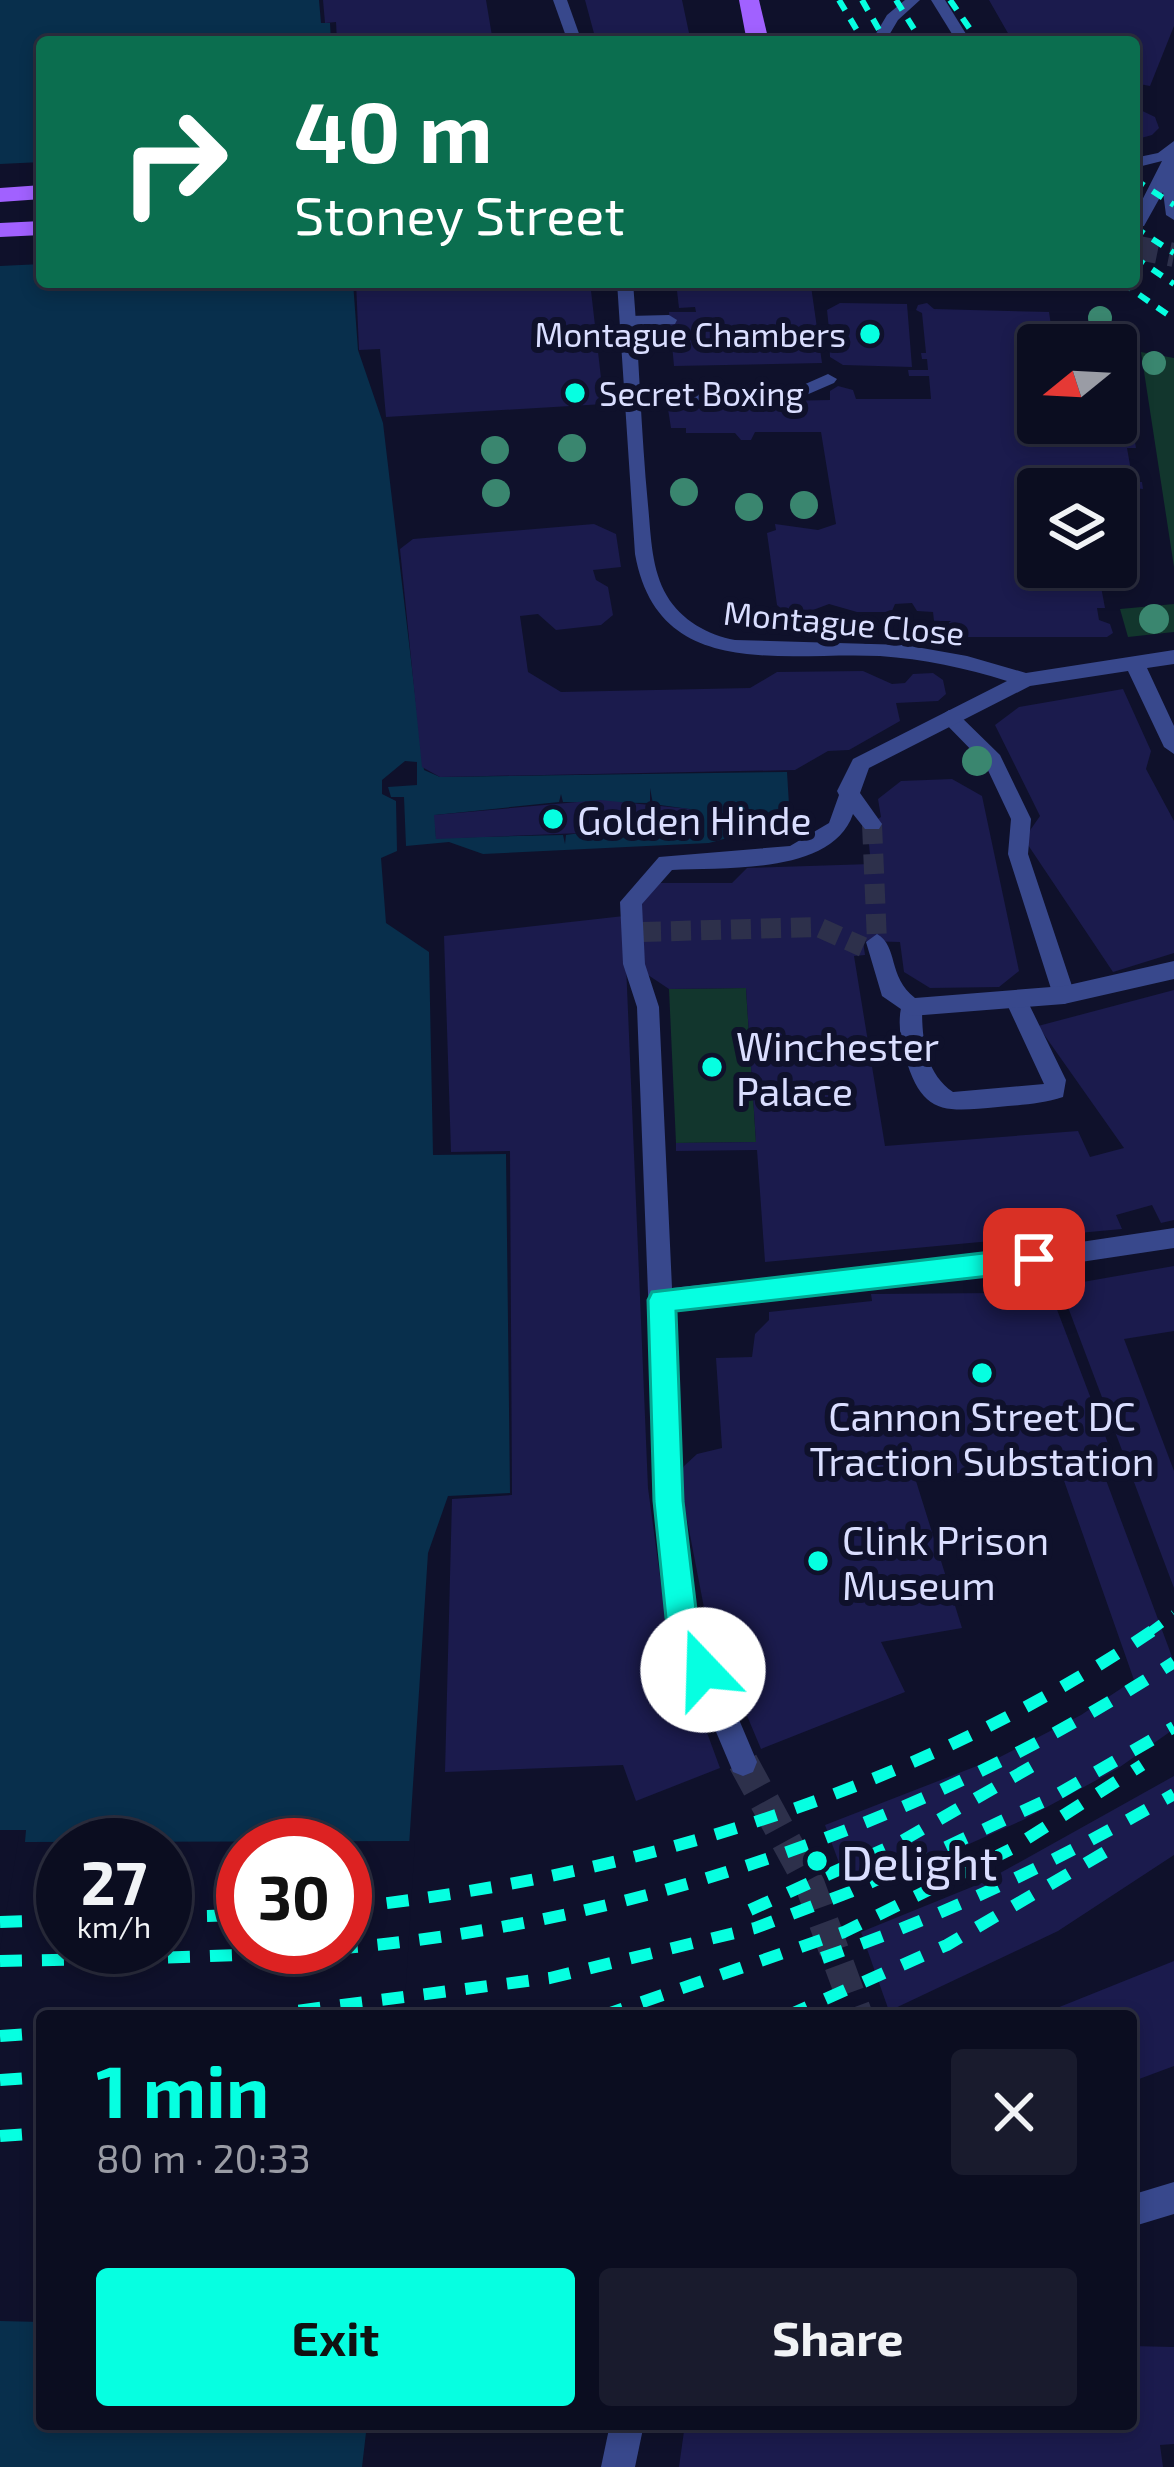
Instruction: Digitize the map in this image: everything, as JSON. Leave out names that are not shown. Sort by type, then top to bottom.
[{"type":"main road","points":[[749,0],[757,36]]},
{"type":"main road","points":[[0,195],[36,193]]},
{"type":"main road","points":[[0,230],[36,227]]},
{"type":"street","points":[[560,0],[573,36]]},
{"type":"street","points":[[882,36],[892,18],[913,0]]},
{"type":"street","points":[[938,0],[960,36]]},
{"type":"street","points":[[1140,162],[1163,156],[1174,147]]},
{"type":"street","points":[[1140,219],[1174,147]]},
{"type":"street","points":[[1167,170],[1174,215]]},
{"type":"street","name":"Montague Close","points":[[626,288],[645,560],[652,584],[680,625],[705,639],[736,647],[872,649],[967,661],[1026,680]]},
{"type":"street","points":[[628,321],[669,320]]},
{"type":"street","points":[[631,397],[797,394],[828,379]]},
{"type":"street","points":[[743,1762],[682,1618],[668,1501],[648,1007],[634,964],[637,932],[632,902],[666,863],[794,854],[838,828],[860,764],[1026,680],[1174,657]]},
{"type":"street","points":[[1134,662],[1174,747]]},
{"type":"street","points":[[949,716],[993,760],[1022,819],[1018,854],[1064,995]]},
{"type":"street","points":[[847,791],[872,824]]},
{"type":"street","points":[[873,946],[890,990],[911,1007],[1064,995],[1174,970]]},
{"type":"street","points":[[911,1007],[910,1030],[929,1088],[937,1096],[950,1102],[1045,1094],[1055,1090],[1055,1080],[1016,1000]]},
{"type":"street","points":[[662,1300],[1034,1259],[1174,1238]]},
{"type":"street","points":[[1137,2209],[1174,2198]]},
{"type":"street","points":[[618,2467],[626,2430]]},
{"type":"green space","points":[[1141,352],[1174,358],[1174,567]]},
{"type":"green space","points":[[1174,604],[1174,632],[1128,637],[1120,609]]},
{"type":"green space","points":[[746,988],[756,1142],[676,1143],[669,989]]},
{"type":"water","points":[[0,0],[319,0],[321,23],[330,23],[331,36],[36,36],[36,288],[353,288],[358,350],[383,423],[424,770],[440,777],[787,772],[790,821],[709,843],[483,854],[449,842],[406,846],[404,797],[391,797],[388,787],[417,785],[417,762],[405,761],[382,780],[382,794],[396,801],[397,851],[381,858],[386,923],[429,952],[433,1155],[506,1154],[510,1493],[448,1496],[428,1553],[398,2010],[36,2010],[36,2430],[366,2430],[362,2467],[0,2467],[0,1986],[25,1831],[0,1830]],"holes":[[[650,788],[653,804],[691,813],[655,823],[656,838],[652,823],[566,835],[565,844],[563,835],[436,838],[435,815],[559,802],[561,794],[563,802],[650,803]]]},
{"type":"pier","points":[[36,162],[36,264],[0,266],[0,164]]},
{"type":"pier","points":[[0,1830],[26,1830],[25,1842],[36,1842],[36,1974],[192,1974],[192,1842],[216,1842],[216,1974],[372,1974],[372,1841],[415,1841],[404,2010],[36,2010],[36,2322],[0,2321],[0,1949],[19,1836],[0,1836]]},
{"type":"building","points":[[323,0],[486,0],[492,36],[337,36],[336,22],[325,23]]},
{"type":"building","points":[[585,0],[682,0],[689,33],[595,36]]},
{"type":"building","points":[[989,0],[1174,0],[1174,26],[1150,86],[1140,84],[1140,36],[1010,36]]},
{"type":"building","points":[[1140,110],[1155,117],[1159,128],[1140,138]]},
{"type":"building","points":[[356,288],[591,288],[604,404],[386,417],[380,349],[359,350]]},
{"type":"building","points":[[677,288],[811,288],[822,363],[674,366],[669,312],[696,312],[695,307],[679,308]]},
{"type":"building","name":"Montague Chambers","points":[[840,303],[907,304],[912,367],[843,365],[830,357],[829,336],[834,333],[829,329],[827,310]]},
{"type":"building","points":[[918,305],[1049,312],[1051,324],[1017,324],[1017,444],[1135,444],[1136,448],[1127,448],[1131,468],[1017,468],[1017,588],[1101,588],[1105,608],[1097,608],[1099,620],[1110,624],[1113,633],[1107,637],[955,637],[946,625],[951,621],[934,621],[933,612],[917,611],[912,603],[895,604],[885,612],[857,612],[829,604],[805,613],[786,613],[777,605],[767,533],[776,530],[775,524],[818,530],[836,524],[821,432],[755,432],[751,440],[741,440],[735,433],[686,433],[686,428],[671,428],[668,409],[683,409],[682,403],[830,400],[830,391],[838,386],[853,390],[856,399],[931,399],[929,376],[909,376],[908,370],[928,370],[921,353],[926,353]]},
{"type":"building","points":[[594,524],[616,534],[621,567],[593,570],[596,580],[608,587],[613,615],[601,625],[556,630],[538,614],[520,616],[528,672],[561,692],[750,688],[777,672],[863,671],[892,684],[905,683],[913,674],[933,673],[943,680],[946,694],[938,701],[896,703],[900,721],[849,750],[828,751],[795,770],[440,777],[422,767],[400,549],[413,539]]},
{"type":"building","points":[[1123,689],[1151,751],[1146,769],[1174,821],[1174,953],[1113,972],[1024,839],[1040,816],[995,725],[1019,707]]},
{"type":"building","points":[[952,779],[982,796],[1019,971],[999,987],[930,988],[904,972],[900,942],[863,941],[865,955],[854,956],[885,1146],[1078,1131],[1090,1157],[1124,1148],[1038,1026],[1174,990],[1174,1220],[1161,1223],[1152,1205],[1116,1215],[1122,1229],[765,1262],[757,1150],[676,1151],[676,1143],[756,1142],[746,988],[669,989],[645,973],[641,896],[660,883],[732,883],[747,868],[871,864],[867,826],[881,817],[878,799],[901,781]]},
{"type":"building","name":"Golden Hinde","points":[[600,800],[690,809],[690,814],[606,832],[436,839],[434,815]]},
{"type":"building","points":[[624,916],[648,1488],[666,1621],[720,1768],[636,1801],[623,1765],[445,1772],[452,1499],[512,1495],[510,1151],[451,1152],[444,936]]},
{"type":"building","points":[[1174,1266],[1174,1331],[1124,1339],[1174,1471],[1174,1588],[1060,1286]]},
{"type":"building","points":[[1048,1286],[1109,1446],[1094,1448],[1174,1662],[1174,1729],[1117,1769],[1023,1820],[933,1860],[848,1887],[825,1825],[1000,1757],[1081,1715],[1134,1680],[1055,1455],[916,1481],[962,1628],[881,1642],[905,1692],[761,1749],[706,1618],[684,1504],[678,1504],[678,1478],[684,1466],[697,1454],[722,1448],[716,1358],[752,1357],[755,1334],[769,1320],[769,1312],[872,1301],[871,1294],[1001,1293]]},
{"type":"building","points":[[1174,1776],[1174,1855],[1058,1931],[889,2010],[861,1932],[984,1882]]},
{"type":"building","points":[[1174,1961],[1174,2066],[1137,2080],[1137,2010],[1052,2010]]},
{"type":"building","points":[[1137,2346],[1174,2347],[1174,2444],[1160,2445],[1163,2467],[679,2467],[684,2430],[1137,2430]]},
{"type":"tunnel","points":[[1140,248],[1174,255]]},
{"type":"tunnel","points":[[872,824],[877,942]]},
{"type":"tunnel","points":[[641,932],[818,927],[863,947]]},
{"type":"tunnel","points":[[743,1762],[810,1885],[856,2010]]},
{"type":"railway","points":[[839,0],[860,36]]},
{"type":"railway","points":[[862,0],[883,36]]},
{"type":"railway","points":[[896,0],[918,36]]},
{"type":"railway","points":[[950,0],[975,36]]},
{"type":"railway","points":[[1140,183],[1174,205]]},
{"type":"railway","points":[[1140,231],[1174,253]]},
{"type":"railway","points":[[1140,261],[1174,284]]},
{"type":"railway","points":[[1130,288],[1174,319]]},
{"type":"railway","points":[[1147,1634],[1174,1614]]},
{"type":"railway","points":[[372,1904],[558,1874],[765,1819],[866,1782],[964,1738],[1060,1688],[1152,1631]]},
{"type":"railway","points":[[0,1961],[359,1947],[512,1925],[612,1904],[808,1845],[903,1807],[1086,1716],[1174,1662]]},
{"type":"railway","points":[[303,2010],[550,1978],[755,1928],[850,1892],[1051,1798],[1174,1727]]},
{"type":"railway","points":[[750,1910],[900,1842],[1043,1760]]},
{"type":"railway","points":[[619,2010],[844,1932],[1011,1849],[1142,1765]]},
{"type":"railway","points":[[822,1958],[1002,1885],[1174,1794]]},
{"type":"railway","points":[[801,2010],[947,1945],[1112,1848]]},
{"type":"railway","points":[[192,1916],[216,1916]]},
{"type":"railway","points":[[0,1922],[36,1921]]},
{"type":"railway","points":[[0,2036],[36,2033]]},
{"type":"railway","points":[[0,2080],[36,2077]]},
{"type":"railway","points":[[0,2136],[36,2133]]},
{"type":"place","name":"Montague Chambers","points":[[870,334]]},
{"type":"place","name":"Secret Boxing","points":[[575,393]]},
{"type":"place","name":"Golden Hinde","points":[[553,819]]},
{"type":"place","name":"Winchester Palace","points":[[712,1067]]},
{"type":"place","name":"Cannon Street DC Traction Substation","points":[[982,1373]]},
{"type":"place","name":"Clink Prison Museum","points":[[818,1561]]},
{"type":"place","name":"Delight","points":[[817,1861]]},
{"type":"route","points":[[703,1670],[682,1618],[668,1501],[662,1300],[1034,1259]]}]
